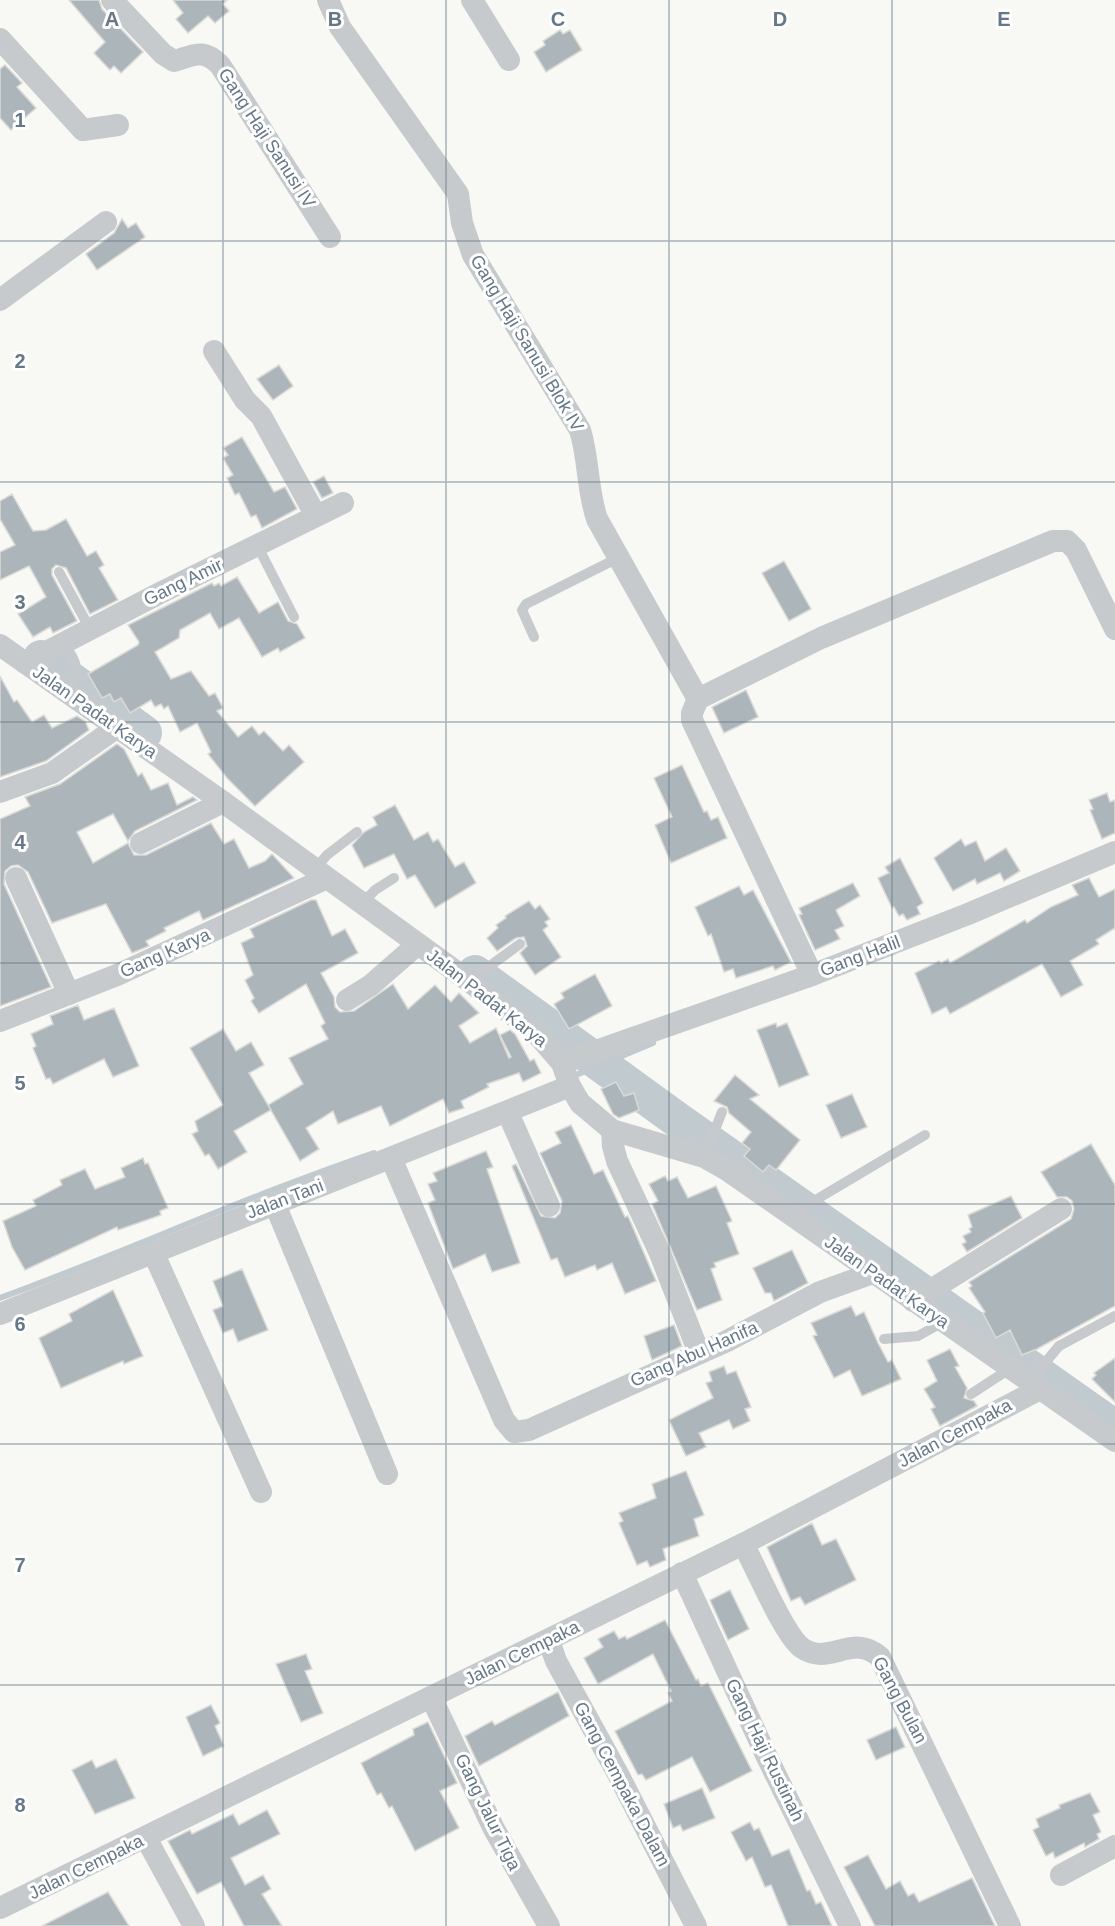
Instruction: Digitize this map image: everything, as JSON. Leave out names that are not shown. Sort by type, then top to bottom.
[{"type":"street","name":"Gang Haji Sanusi IV","points":[[112,0],[163,54],[174,61],[200,53],[210,54],[220,65],[330,237]]},
{"type":"street","name":"Gang Haji Sanusi Blok IV","points":[[328,0],[340,27],[458,194],[462,222],[473,255],[580,430],[585,445],[590,497],[597,519],[698,699]]},
{"type":"street","points":[[472,0],[509,60]]},
{"type":"street","points":[[5,54],[83,130],[118,125]]},
{"type":"street","points":[[0,300],[105,222]]},
{"type":"street","points":[[214,351],[245,400],[261,416],[316,516]]},
{"type":"street","name":"Gang Amir","points":[[25,663],[343,503]]},
{"type":"street","points":[[812,975],[692,720],[692,713],[698,699],[821,638],[1053,541],[1067,541],[1076,550],[1115,629]]},
{"type":"street","name":"Jalan Padat Karya","points":[[0,645],[25,663],[70,684],[116,728],[368,898],[418,944],[472,979],[536,1033],[567,1072],[592,1115],[612,1130],[706,1153],[795,1212],[873,1273],[943,1322],[1011,1368],[1037,1378],[1115,1441]]},
{"type":"street","points":[[0,792],[52,773],[116,728]]},
{"type":"street","points":[[141,843],[223,802]]},
{"type":"street","name":"Gang Halil","points":[[567,1072],[602,1050],[812,975],[968,914],[1115,852]]},
{"type":"street","name":"Gang Karya","points":[[0,1021],[69,994],[322,867]]},
{"type":"street","points":[[16,878],[69,994]]},
{"type":"street","points":[[347,1000],[371,985],[418,944]]},
{"type":"street","name":"Jalan Tani","points":[[0,1314],[274,1203],[508,1113],[567,1072]]},
{"type":"street","points":[[508,1113],[549,1206]]},
{"type":"street","points":[[612,1130],[617,1161],[667,1269],[699,1353]]},
{"type":"street","name":"Gang Abu Hanifa","points":[[391,1158],[504,1420],[514,1432],[529,1430],[758,1326],[820,1292],[873,1273]]},
{"type":"street","points":[[274,1203],[387,1474]]},
{"type":"street","points":[[913,1301],[1061,1209]]},
{"type":"street","points":[[153,1252],[261,1492]]},
{"type":"street","name":"Jalan Cempaka","points":[[0,1908],[743,1544],[1037,1378]]},
{"type":"street","name":"Gang Bulan","points":[[743,1544],[786,1629],[804,1649],[816,1654],[862,1646],[870,1648],[880,1657],[1010,1926]]},
{"type":"street","name":"Gang Haji Rustinah","points":[[681,1573],[766,1755],[850,1926]]},
{"type":"street","name":"Gang Cempaka Dalam","points":[[549,1641],[556,1661],[618,1774],[696,1926]]},
{"type":"street","name":"Gang Jalur Tiga","points":[[431,1697],[494,1828],[549,1926]]},
{"type":"street","points":[[146,1838],[194,1926]]},
{"type":"street","points":[[1061,1875],[1115,1846]]},
{"type":"lane","points":[[257,545],[294,617]]},
{"type":"lane","points":[[534,637],[522,610],[526,604],[618,558]]},
{"type":"lane","points":[[59,572],[90,629]]},
{"type":"lane","points":[[64,643],[75,661],[70,684]]},
{"type":"lane","points":[[322,867],[357,832]]},
{"type":"lane","points":[[368,898],[394,878]]},
{"type":"lane","points":[[472,979],[520,944]]},
{"type":"lane","points":[[706,1153],[723,1112]]},
{"type":"lane","points":[[795,1212],[925,1135]]},
{"type":"lane","points":[[1037,1378],[1059,1346],[1115,1316]]},
{"type":"lane","points":[[884,1339],[918,1336],[943,1322]]},
{"type":"lane","points":[[971,1394],[1011,1368]]},
{"type":"building","points":[[69,0],[99,0],[102,9],[143,52],[121,73],[114,66],[110,70],[94,53],[105,42]]},
{"type":"building","points":[[173,0],[227,0],[223,4],[229,11],[215,23],[208,16],[188,33],[176,19],[183,13]]},
{"type":"building","points":[[560,30],[563,34],[570,30],[582,50],[546,72],[534,52],[545,45],[543,41]]},
{"type":"building","points":[[5,65],[22,83],[17,87],[36,108],[11,130],[0,118],[0,69]]},
{"type":"building","points":[[122,219],[128,228],[136,223],[145,237],[97,270],[86,254],[114,233]]},
{"type":"building","points":[[279,365],[293,386],[273,400],[257,379]]},
{"type":"building","points":[[242,437],[274,492],[285,487],[297,509],[262,528],[256,515],[251,517],[239,493],[235,495],[227,478],[233,475],[223,458],[228,455],[223,448]]},
{"type":"building","points":[[324,476],[333,493],[322,498],[313,482]]},
{"type":"building","points":[[12,494],[33,531],[46,530],[66,519],[87,556],[96,551],[104,565],[99,568],[118,600],[90,614],[66,568],[56,565],[52,569],[52,575],[77,621],[53,633],[50,627],[33,637],[18,614],[46,597],[29,566],[0,580],[0,552],[15,545],[0,519],[0,501]]},
{"type":"building","points":[[784,561],[811,609],[789,621],[762,573]]},
{"type":"building","points":[[237,577],[259,613],[278,602],[288,621],[297,624],[305,638],[280,652],[278,648],[262,657],[239,618],[219,629],[210,613],[180,630],[179,638],[155,652],[171,679],[191,671],[209,696],[215,693],[223,708],[217,711],[238,737],[252,726],[259,735],[264,731],[283,751],[289,745],[304,762],[255,806],[227,778],[208,754],[211,752],[197,723],[180,732],[168,706],[164,709],[161,704],[155,707],[151,700],[130,713],[121,698],[114,702],[110,694],[102,698],[88,674],[138,645],[139,642],[128,625],[212,583],[214,586],[219,583],[221,586]]},
{"type":"building","points":[[0,676],[14,702],[17,700],[32,722],[44,715],[52,728],[77,716],[85,721],[89,730],[46,761],[0,777]]},
{"type":"building","points":[[746,690],[758,717],[724,733],[712,707]]},
{"type":"building","points":[[117,744],[124,749],[138,776],[142,773],[151,790],[168,783],[177,805],[193,797],[197,800],[135,831],[128,841],[113,814],[77,832],[93,863],[128,843],[134,855],[146,855],[211,823],[224,844],[234,839],[249,868],[265,861],[272,854],[294,878],[203,920],[199,911],[164,928],[166,931],[146,941],[149,946],[132,953],[106,904],[52,923],[28,872],[18,865],[11,866],[5,871],[4,884],[51,987],[0,1006],[0,819],[30,806],[25,797],[60,784]]},
{"type":"building","points":[[682,765],[704,812],[707,811],[711,820],[718,817],[727,838],[671,863],[655,825],[672,817],[654,778]]},
{"type":"building","points":[[1107,793],[1110,802],[1115,800],[1115,833],[1102,839],[1090,810],[1093,809],[1089,800]]},
{"type":"building","points":[[395,805],[414,840],[428,832],[433,842],[438,839],[455,867],[464,862],[476,883],[435,908],[415,875],[407,879],[394,854],[364,868],[352,845],[364,832],[377,825],[373,817]]},
{"type":"building","points":[[961,839],[965,846],[976,841],[985,861],[1006,848],[1020,871],[1004,881],[1000,873],[977,884],[975,879],[953,891],[934,858]]},
{"type":"building","points":[[900,858],[923,903],[917,907],[920,914],[907,920],[903,914],[899,916],[894,907],[892,908],[878,878],[889,873],[885,867]]},
{"type":"building","points":[[1089,878],[1099,897],[1115,889],[1115,928],[1096,940],[1099,944],[1070,961],[1083,985],[1061,997],[1042,964],[950,1014],[946,1007],[932,1014],[915,973],[939,961],[941,963],[948,959],[950,963],[1025,920],[1027,923],[1051,907],[1078,895],[1072,885]]},
{"type":"building","points":[[853,883],[860,896],[836,910],[844,926],[835,930],[840,939],[815,950],[799,915],[802,914],[799,908]]},
{"type":"building","points":[[739,886],[744,895],[753,890],[791,962],[775,970],[773,966],[736,978],[733,969],[724,972],[711,934],[708,936],[695,907]]},
{"type":"building","points":[[311,900],[316,900],[332,936],[345,929],[358,953],[321,973],[334,997],[335,1007],[340,1012],[354,1011],[393,984],[408,1009],[435,985],[451,1002],[459,993],[479,1013],[459,1026],[470,1043],[496,1028],[509,1058],[511,1057],[500,1035],[510,1030],[515,1034],[530,1061],[534,1059],[541,1073],[523,1082],[519,1073],[487,1084],[489,1087],[461,1101],[464,1108],[449,1113],[443,1099],[390,1126],[381,1106],[338,1124],[333,1111],[306,1128],[319,1149],[300,1161],[268,1105],[303,1084],[289,1058],[328,1039],[321,1026],[325,1023],[306,984],[259,1013],[251,1001],[254,998],[245,980],[253,975],[241,943],[254,937],[250,929]]},
{"type":"building","points":[[529,901],[535,909],[540,905],[550,919],[545,922],[548,926],[543,930],[561,957],[535,975],[520,953],[527,946],[524,937],[516,938],[497,951],[487,938],[498,928],[496,925],[506,918],[505,916]]},
{"type":"building","points":[[595,974],[612,1006],[569,1029],[554,1004],[564,998],[561,993]]},
{"type":"building","points":[[78,1005],[84,1020],[114,1008],[139,1066],[113,1077],[104,1059],[53,1084],[50,1078],[46,1079],[33,1048],[36,1046],[31,1034],[53,1024],[50,1016]]},
{"type":"building","points":[[776,1023],[777,1027],[787,1023],[809,1075],[779,1087],[757,1030]]},
{"type":"building","points":[[223,1029],[236,1051],[251,1042],[264,1065],[249,1073],[271,1110],[234,1131],[247,1152],[218,1169],[209,1154],[205,1156],[192,1134],[198,1131],[195,1121],[223,1105],[190,1048]]},
{"type":"building","points":[[735,1075],[759,1095],[750,1099],[800,1140],[776,1170],[769,1165],[763,1172],[744,1156],[750,1149],[742,1143],[751,1132],[729,1113],[727,1107],[714,1101]]},
{"type":"building","points":[[616,1082],[624,1096],[634,1093],[639,1110],[619,1118],[613,1114],[601,1089]]},
{"type":"building","points":[[852,1094],[867,1127],[841,1138],[826,1105]]},
{"type":"building","points":[[571,1125],[594,1174],[603,1170],[625,1217],[628,1216],[656,1281],[625,1294],[612,1263],[597,1270],[595,1265],[565,1277],[557,1258],[551,1260],[512,1166],[516,1164],[541,1216],[555,1218],[560,1213],[562,1201],[540,1153],[561,1143],[555,1132]]},
{"type":"building","points":[[1091,1144],[1115,1185],[1115,1306],[1022,1355],[1010,1330],[996,1338],[983,1313],[985,1312],[969,1288],[972,1286],[969,1282],[1071,1219],[1074,1209],[1072,1201],[1067,1197],[1057,1197],[1041,1172]]},
{"type":"building","points":[[486,1151],[493,1167],[487,1169],[520,1263],[492,1272],[485,1254],[453,1269],[428,1203],[435,1200],[428,1184],[437,1181],[433,1173]]},
{"type":"building","points":[[143,1158],[145,1164],[148,1163],[168,1208],[160,1211],[161,1215],[118,1230],[117,1227],[25,1270],[12,1247],[3,1221],[36,1206],[33,1200],[62,1185],[60,1180],[85,1169],[95,1189],[125,1177],[121,1168]]},
{"type":"building","points":[[665,1176],[668,1181],[677,1177],[688,1198],[716,1186],[732,1221],[727,1223],[739,1254],[714,1263],[716,1267],[711,1269],[722,1300],[697,1310],[652,1204],[658,1201],[649,1184]]},
{"type":"building","points":[[1011,1196],[1022,1218],[967,1252],[962,1244],[966,1242],[963,1236],[971,1232],[969,1229],[972,1227],[968,1215]]},
{"type":"building","points":[[792,1250],[808,1283],[774,1301],[771,1293],[765,1293],[753,1268]]},
{"type":"building","points":[[242,1269],[268,1330],[238,1342],[233,1329],[223,1333],[213,1310],[223,1306],[213,1281]]},
{"type":"building","points":[[113,1290],[143,1356],[124,1364],[123,1361],[61,1388],[39,1338],[72,1321],[69,1314]]},
{"type":"building","points":[[851,1306],[856,1316],[864,1312],[888,1362],[892,1360],[901,1379],[862,1396],[850,1370],[834,1378],[813,1336],[817,1335],[811,1323]]},
{"type":"building","points":[[674,1325],[682,1346],[652,1360],[644,1336]]},
{"type":"building","points":[[950,1349],[959,1366],[955,1367],[967,1388],[964,1398],[974,1401],[977,1406],[940,1426],[931,1409],[935,1407],[924,1389],[937,1381],[927,1360]]},
{"type":"building","points":[[1115,1358],[1115,1402],[1092,1379],[1096,1375],[1094,1373]]},
{"type":"building","points":[[724,1366],[727,1374],[736,1371],[751,1407],[745,1409],[750,1421],[733,1429],[729,1420],[699,1433],[706,1447],[686,1456],[669,1420],[713,1398],[706,1383],[712,1381],[709,1372]]},
{"type":"building","points":[[686,1471],[704,1515],[694,1519],[699,1536],[663,1549],[666,1560],[650,1567],[647,1561],[637,1565],[619,1523],[623,1521],[619,1513],[656,1498],[652,1484]]},
{"type":"building","points":[[812,1523],[822,1545],[836,1539],[856,1580],[805,1605],[800,1597],[791,1601],[767,1547]]},
{"type":"building","points":[[730,1590],[749,1629],[728,1640],[710,1600]]},
{"type":"building","points":[[665,1620],[696,1680],[698,1679],[701,1686],[708,1683],[752,1771],[710,1792],[692,1757],[646,1780],[642,1774],[638,1775],[615,1731],[672,1701],[668,1693],[671,1691],[653,1654],[598,1684],[584,1658],[603,1647],[598,1639],[614,1631],[619,1639],[625,1636],[627,1639]]},
{"type":"building","points":[[306,1654],[312,1669],[305,1671],[323,1713],[301,1722],[276,1664]]},
{"type":"building","points":[[558,1692],[569,1716],[479,1766],[465,1736],[492,1721],[495,1725]]},
{"type":"building","points":[[211,1705],[220,1723],[215,1726],[224,1746],[203,1756],[186,1717]]},
{"type":"building","points":[[428,1722],[457,1783],[440,1791],[459,1828],[415,1851],[392,1806],[389,1808],[381,1793],[377,1795],[361,1763],[414,1735],[413,1729]]},
{"type":"building","points":[[896,1727],[905,1747],[876,1760],[867,1740]]},
{"type":"building","points":[[116,1759],[135,1798],[95,1814],[72,1770],[92,1760],[96,1768]]},
{"type":"building","points":[[702,1788],[715,1818],[683,1831],[680,1825],[673,1828],[664,1804]]},
{"type":"building","points":[[1090,1793],[1100,1812],[1093,1815],[1101,1832],[1097,1834],[1099,1839],[1085,1847],[1084,1843],[1055,1858],[1053,1852],[1046,1856],[1033,1830],[1039,1827],[1036,1819],[1060,1808],[1059,1805]]},
{"type":"building","points":[[267,1810],[280,1834],[231,1858],[245,1885],[263,1875],[271,1889],[262,1894],[282,1926],[244,1926],[221,1882],[197,1894],[168,1841],[190,1830],[192,1834],[233,1814],[239,1825]]},
{"type":"building","points":[[750,1822],[754,1830],[759,1828],[772,1856],[789,1849],[807,1891],[810,1890],[816,1904],[821,1902],[832,1926],[788,1926],[771,1885],[765,1887],[752,1857],[746,1861],[731,1832]]},
{"type":"building","points":[[868,1855],[886,1889],[900,1881],[908,1896],[914,1893],[919,1902],[972,1878],[995,1926],[875,1926],[844,1867]]},
{"type":"building","points":[[108,1892],[129,1926],[42,1926]]},
{"type":"waterway","points":[[41,658],[144,733]]},
{"type":"waterway","points":[[475,973],[679,1121],[1115,1428]]},
{"type":"waterway","points":[[571,1077],[653,1043]]},
{"type":"waterway","points":[[0,1298],[280,1187],[374,1153]]}]
